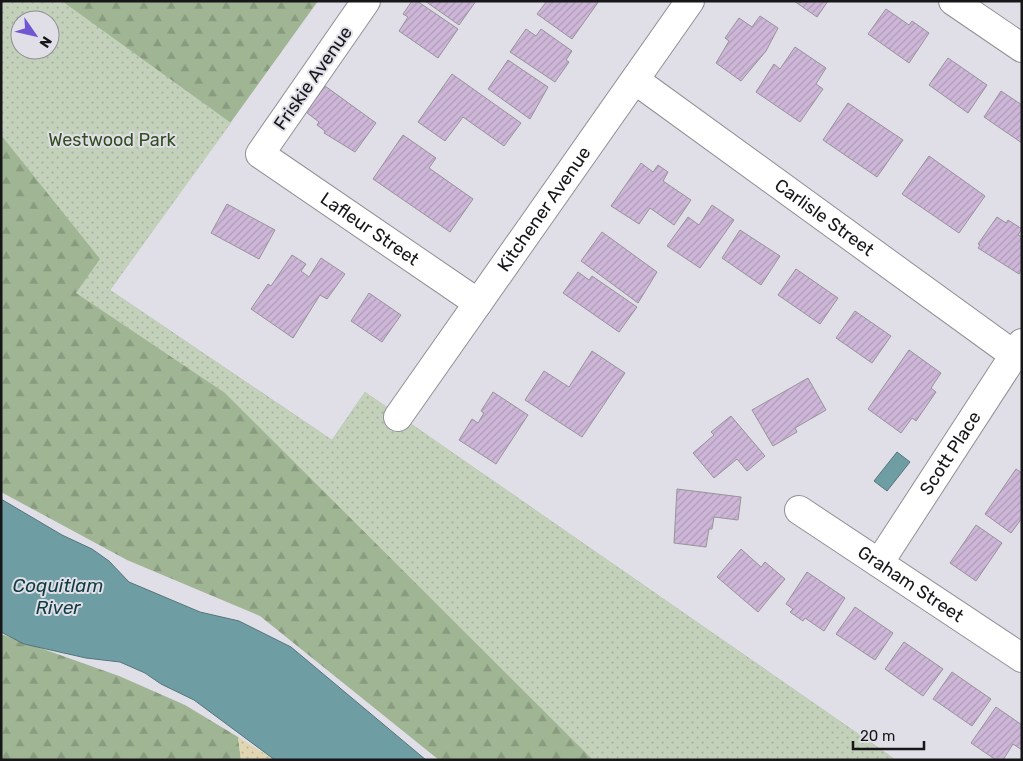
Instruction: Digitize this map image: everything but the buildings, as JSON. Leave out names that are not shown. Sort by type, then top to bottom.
[{"type":"street","name":"Friskie Avenue","points":[[260,154],[366,1]]},
{"type":"street","name":"Kitchener Avenue","points":[[398,417],[690,1]]},
{"type":"street","points":[[953,1],[1022,48]]},
{"type":"street","name":"Carlisle Street","points":[[635,80],[1018,349]]},
{"type":"street","name":"Lafleur Street","points":[[260,154],[478,303]]},
{"type":"street","name":"Scott Place","points":[[879,563],[1018,349]]},
{"type":"street","name":"Graham Street","points":[[799,510],[1022,658]]},
{"type":"green space","points":[[1,1],[318,1],[110,290],[332,440],[365,392],[896,760],[439,760],[260,616],[127,560],[1,492]]},
{"type":"green space","name":"Westwood Park","points":[[1,1],[62,1],[231,123],[110,290],[332,440],[365,392],[896,760],[593,760],[225,393],[76,293],[100,259],[1,135]]},
{"type":"green space","points":[[1,634],[119,676],[185,705],[238,737],[241,760],[1,760]]},
{"type":"sand","points":[[238,737],[275,760],[241,760]]},
{"type":"water","points":[[897,452],[910,462],[887,491],[874,481]]},
{"type":"water","name":"Coquitlam River","points":[[1,499],[62,535],[92,549],[109,561],[129,582],[200,612],[239,621],[291,647],[426,760],[275,760],[194,700],[161,684],[145,673],[120,662],[86,658],[24,644],[1,632]]}]
